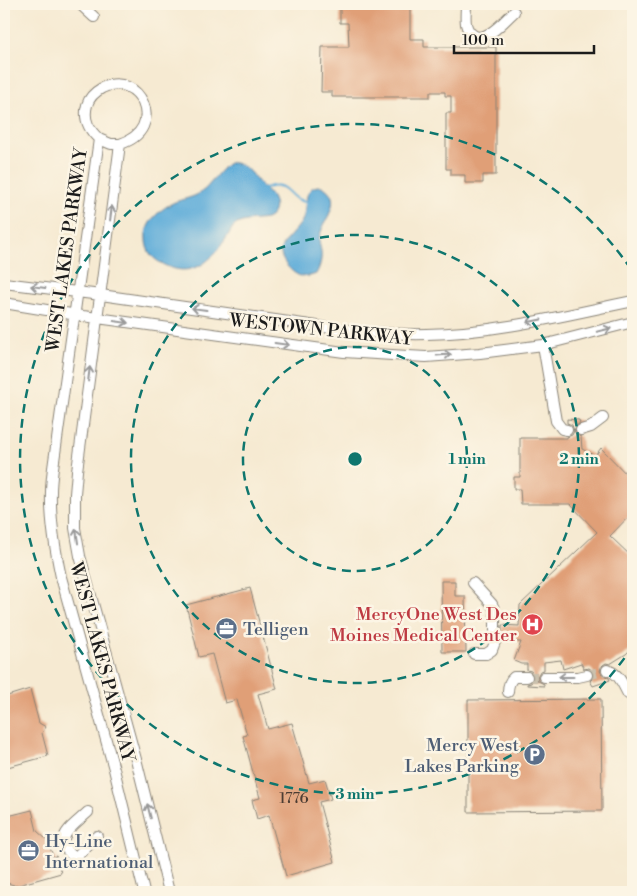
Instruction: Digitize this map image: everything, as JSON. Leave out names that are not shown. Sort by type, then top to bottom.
[{"type":"street","points":[[80,4],[94,17]]},
{"type":"street","points":[[466,4],[466,24],[468,30],[471,34],[478,37],[490,34],[514,12]]},
{"type":"street","name":"WEST LAKES PARKWAY","points":[[144,892],[114,769],[61,577],[55,547],[51,492],[99,139],[91,131],[86,121],[86,108],[94,94],[104,87],[119,84],[132,89],[138,94],[145,107],[146,114],[141,130],[136,137],[120,144],[76,478],[76,528],[80,556],[137,763],[170,892]]},
{"type":"street","points":[[99,139],[111,144],[120,144]]},
{"type":"street","name":"WESTOWN PARKWAY","points":[[4,283],[375,333],[426,334],[466,332],[633,302]]},
{"type":"street","name":"WESTOWN PARKWAY","points":[[4,303],[74,315],[344,352],[426,357],[543,346],[633,322]]},
{"type":"street","points":[[543,346],[556,422],[562,429],[567,430]]},
{"type":"street","points":[[581,430],[591,427],[602,418]]},
{"type":"street","points":[[473,584],[492,604],[495,611],[495,642],[492,650],[486,654],[474,654]]},
{"type":"street","points":[[607,670],[618,675],[628,694]]},
{"type":"street","points":[[544,677],[578,677],[587,675]]},
{"type":"street","points":[[508,692],[508,685],[514,677],[527,677]]},
{"type":"street","points":[[88,812],[65,833],[63,840],[64,848],[75,858],[97,836]]},
{"type":"water","points":[[229,163],[239,164],[247,169],[271,196],[275,206],[272,215],[266,219],[244,221],[236,224],[212,256],[197,267],[186,270],[177,269],[155,259],[148,250],[146,239],[148,227],[154,217],[175,202],[200,193]]},
{"type":"water","points":[[322,186],[329,191],[333,203],[319,237],[321,254],[319,269],[316,274],[308,276],[297,275],[287,266],[282,258],[281,250],[284,243],[303,219],[309,192],[313,187]]},
{"type":"building","points":[[340,4],[410,4],[410,39],[424,39],[424,47],[496,47],[496,175],[483,175],[483,183],[465,183],[465,175],[451,175],[451,169],[446,169],[446,113],[451,113],[451,96],[445,96],[445,92],[430,92],[430,97],[332,97],[332,92],[321,92],[322,47],[349,47],[348,23],[340,23]]},
{"type":"building","points":[[567,419],[579,420],[580,423],[574,431],[572,425],[567,423]]},
{"type":"building","points":[[574,431],[581,437],[582,449],[595,456],[601,448],[633,481],[633,512],[610,536],[633,558],[633,644],[626,654],[601,667],[600,671],[602,674],[610,680],[593,686],[590,681],[594,677],[592,670],[589,668],[584,669],[581,663],[563,669],[561,660],[544,662],[544,670],[540,671],[537,677],[538,681],[544,684],[544,686],[527,685],[533,680],[533,674],[527,670],[527,664],[514,661],[521,642],[502,642],[502,625],[519,626],[520,605],[597,532],[570,504],[521,504],[520,489],[514,489],[514,477],[520,477],[520,438],[567,438]]},
{"type":"building","points":[[441,581],[455,581],[455,596],[465,596],[466,652],[442,652]]},
{"type":"building","points":[[250,588],[277,689],[258,694],[268,729],[292,723],[309,783],[325,779],[331,799],[319,802],[335,862],[286,876],[269,815],[257,819],[252,800],[260,798],[243,736],[247,735],[237,700],[225,703],[212,654],[199,657],[186,605]]},
{"type":"building","points":[[30,689],[39,723],[46,727],[42,733],[48,756],[4,768],[4,697]]},
{"type":"building","name":"Mercy West Lakes Parking","points":[[601,699],[602,811],[468,812],[468,700]]},
{"type":"building","name":"Hy-Line International","points":[[32,810],[37,831],[46,839],[53,857],[56,856],[61,873],[15,886],[7,883],[4,869],[4,863],[9,862],[5,846],[7,846],[4,817]]},
{"type":"waterway","points":[[264,189],[273,186],[284,187],[294,197],[306,202]]},
{"type":"tunnel","points":[[587,675],[607,670]]},
{"type":"tunnel","points":[[527,677],[544,677]]},
{"type":"place","name":"MercyOne West Des Moines Medical Center","points":[[533,624]]},
{"type":"place","name":"Telligen","points":[[227,629]]},
{"type":"place","name":"Mercy West Lakes Parking","points":[[535,755]]},
{"type":"place","name":"Hy-Line International","points":[[29,851]]}]
